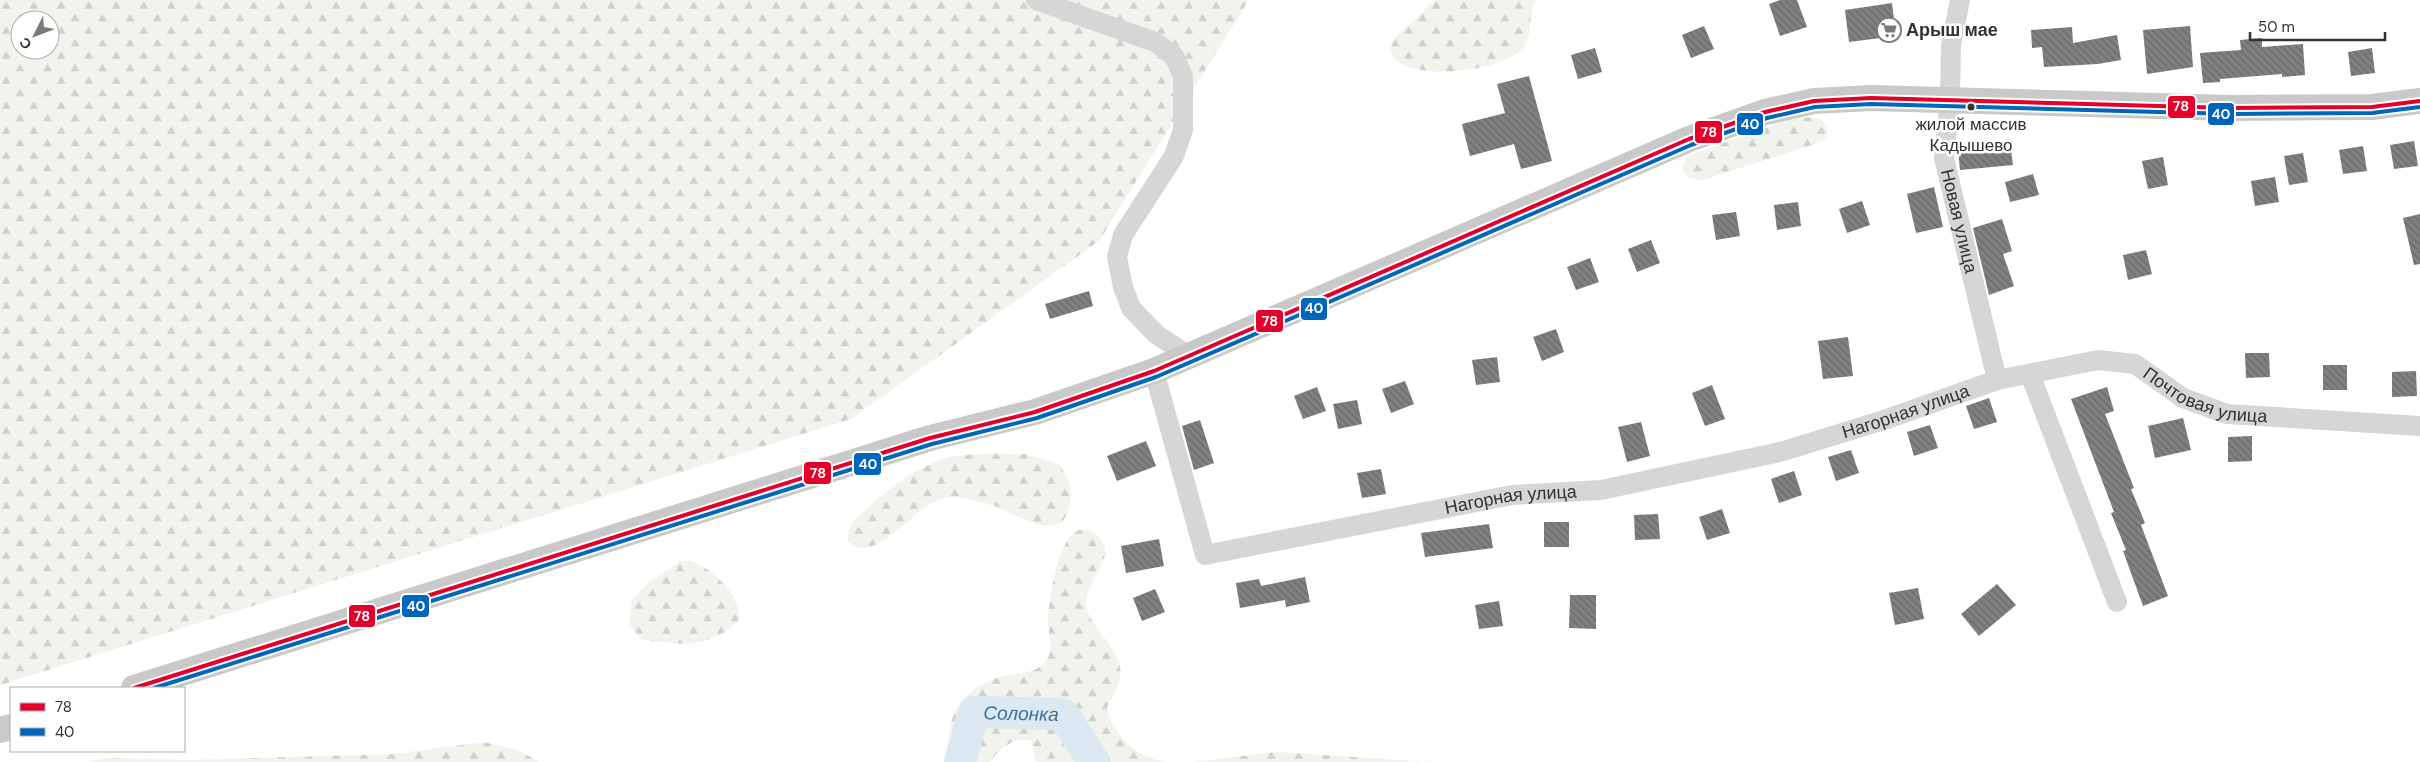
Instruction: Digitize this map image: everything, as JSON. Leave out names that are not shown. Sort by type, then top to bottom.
[{"type":"main road","points":[[137,687],[930,438],[1035,412],[1154,371],[1689,139],[1765,112],[1814,101],[1950,99],[2231,108],[2372,107],[2420,101]]},
{"type":"street","points":[[1036,0],[1155,42],[1174,56],[1183,76],[1184,130],[1174,156],[1123,235],[1117,257],[1123,287],[1131,308],[1156,334],[1189,356]]},
{"type":"street","name":"Новая улица","points":[[1960,0],[1951,45],[1950,99],[1944,158],[1997,380]]},
{"type":"street","name":"Почтовая улица","points":[[1997,380],[2098,360],[2135,364],[2182,398],[2226,414],[2420,426]]},
{"type":"street","name":"Нагорная улица","points":[[1154,371],[1205,555],[1512,495],[1601,490],[1780,452],[1884,420],[1997,380]]},
{"type":"street","points":[[2030,374],[2117,602]]},
{"type":"green space","points":[[0,0],[1249,0],[1099,241],[851,419],[0,685]]},
{"type":"green space","points":[[1435,0],[1536,0],[1533,6],[1530,31],[1526,43],[1513,56],[1498,63],[1460,71],[1440,72],[1406,66],[1395,59],[1390,49],[1395,38]]},
{"type":"green space","points":[[1797,117],[1821,118],[1827,127],[1827,138],[1818,143],[1699,181],[1689,178],[1682,168],[1687,158],[1697,152]]},
{"type":"green space","points":[[1026,454],[1059,464],[1069,481],[1071,495],[1069,509],[1064,519],[1057,524],[1047,526],[1037,524],[993,506],[966,498],[949,497],[930,504],[876,545],[858,547],[848,542],[851,525],[858,517],[891,488],[926,466],[951,457],[964,455]]},
{"type":"green space","points":[[1088,529],[1100,538],[1105,547],[1105,556],[1087,597],[1087,609],[1092,621],[1114,652],[1120,668],[1118,685],[1107,707],[1110,718],[1121,736],[1137,751],[1157,760],[1168,762],[1036,762],[1031,741],[1019,740],[1008,744],[990,762],[947,762],[952,718],[967,696],[990,680],[1032,671],[1044,663],[1048,657],[1050,644],[1049,611],[1052,585],[1059,558],[1070,537],[1078,530]]},
{"type":"green space","points":[[680,561],[692,561],[712,572],[728,588],[739,609],[738,622],[715,637],[692,643],[667,643],[640,639],[629,623],[632,600],[648,583]]},
{"type":"green space","points":[[484,742],[520,751],[539,762],[87,762],[104,758],[187,760],[394,754]]},
{"type":"green space","points":[[1277,752],[1433,762],[1192,762]]},
{"type":"building","points":[[1780,0],[1797,0],[1807,27],[1780,36],[1769,4]]},
{"type":"building","points":[[1892,3],[1896,36],[1849,42],[1845,10]]},
{"type":"building","points":[[1704,26],[1714,49],[1691,58],[1682,35]]},
{"type":"building","points":[[2190,26],[2193,67],[2147,74],[2143,30]]},
{"type":"building","points":[[2072,27],[2073,43],[2117,35],[2121,60],[2098,64],[2044,67],[2042,47],[2032,48],[2031,30]]},
{"type":"building","points":[[2262,38],[2262,47],[2303,44],[2305,75],[2282,77],[2282,74],[2220,79],[2220,82],[2203,83],[2200,53],[2241,50],[2240,40]]},
{"type":"building","points":[[1595,48],[1602,72],[1578,79],[1571,55]]},
{"type":"building","points":[[2372,48],[2375,73],[2351,76],[2348,52]]},
{"type":"building","points":[[1529,76],[1552,161],[1521,169],[1514,144],[1470,156],[1462,124],[1505,113],[1497,84]]},
{"type":"building","points":[[2414,141],[2418,166],[2394,169],[2390,145]]},
{"type":"building","points":[[2010,143],[2013,165],[1960,170],[1958,149]]},
{"type":"building","points":[[2363,146],[2367,171],[2343,174],[2339,150]]},
{"type":"building","points":[[2303,153],[2308,182],[2289,185],[2284,156]]},
{"type":"building","points":[[2163,157],[2168,185],[2148,189],[2142,161]]},
{"type":"building","points":[[2033,174],[2039,195],[2010,202],[2005,182]]},
{"type":"building","points":[[2275,177],[2279,202],[2255,206],[2251,181]]},
{"type":"building","points":[[1934,187],[1943,227],[1916,233],[1907,194]]},
{"type":"building","points":[[1862,201],[1870,225],[1847,233],[1839,209]]},
{"type":"building","points":[[1798,202],[1801,226],[1777,230],[1774,205]]},
{"type":"building","points":[[1736,212],[1740,236],[1716,240],[1712,215]]},
{"type":"building","points":[[2420,214],[2420,264],[2414,265],[2403,218]]},
{"type":"building","points":[[2002,219],[2012,251],[2003,254],[2014,286],[1989,295],[1973,228]]},
{"type":"building","points":[[1651,240],[1660,263],[1637,272],[1628,249]]},
{"type":"building","points":[[2146,250],[2152,274],[2128,280],[2123,255]]},
{"type":"building","points":[[1590,258],[1599,282],[1576,290],[1567,267]]},
{"type":"building","points":[[1089,291],[1093,306],[1050,319],[1045,304]]},
{"type":"building","points":[[1556,329],[1564,352],[1542,361],[1533,337]]},
{"type":"building","points":[[1848,337],[1853,376],[1823,379],[1818,341]]},
{"type":"building","points":[[2245,353],[2269,353],[2270,377],[2246,378]]},
{"type":"building","points":[[1497,357],[1500,382],[1476,385],[1472,360]]},
{"type":"building","points":[[2323,365],[2347,365],[2347,390],[2323,390]]},
{"type":"building","points":[[2416,371],[2417,396],[2392,397],[2392,372]]},
{"type":"building","points":[[1405,381],[1414,404],[1391,413],[1382,389]]},
{"type":"building","points":[[1712,385],[1725,419],[1705,426],[1692,393]]},
{"type":"building","points":[[1317,387],[1326,411],[1303,419],[1294,396]]},
{"type":"building","points":[[2107,387],[2114,411],[2105,414],[2134,488],[2131,489],[2145,523],[2141,525],[2168,596],[2143,606],[2123,551],[2126,550],[2111,513],[2114,512],[2071,399]]},
{"type":"building","points":[[1989,398],[1997,422],[1974,429],[1966,406]]},
{"type":"building","points":[[1357,400],[1362,424],[1338,429],[1333,404]]},
{"type":"building","points":[[2183,418],[2191,450],[2155,458],[2148,426]]},
{"type":"building","points":[[1200,420],[1214,463],[1194,470],[1182,426]]},
{"type":"building","points":[[1641,422],[1650,456],[1627,462],[1618,427]]},
{"type":"building","points":[[1930,425],[1938,448],[1914,456],[1907,432]]},
{"type":"building","points":[[2252,436],[2252,461],[2228,462],[2228,437]]},
{"type":"building","points":[[1146,441],[1156,466],[1117,481],[1107,456]]},
{"type":"building","points":[[1851,450],[1859,473],[1836,481],[1828,457]]},
{"type":"building","points":[[1381,469],[1386,494],[1362,498],[1357,473]]},
{"type":"building","points":[[1794,471],[1802,495],[1779,503],[1771,479]]},
{"type":"building","points":[[1722,509],[1730,533],[1707,540],[1699,517]]},
{"type":"building","points":[[1658,514],[1660,539],[1635,540],[1634,515]]},
{"type":"building","points":[[1544,522],[1569,522],[1569,547],[1544,547]]},
{"type":"building","points":[[1489,524],[1493,548],[1425,557],[1421,533]]},
{"type":"building","points":[[1159,539],[1164,566],[1126,573],[1121,546]]},
{"type":"building","points":[[1305,577],[1310,602],[1286,607],[1285,600],[1240,608],[1236,583],[1259,579],[1261,586]]},
{"type":"building","points":[[1997,584],[2016,605],[1979,636],[1961,614]]},
{"type":"building","points":[[1918,588],[1924,619],[1895,625],[1889,593]]},
{"type":"building","points":[[1155,589],[1165,612],[1142,621],[1133,598]]},
{"type":"building","points":[[1570,595],[1596,595],[1596,629],[1569,628]]},
{"type":"building","points":[[1499,601],[1503,626],[1479,629],[1475,605]]},
{"type":"waterway","name":"Солонка","points":[[960,762],[974,712],[1063,714],[1094,762]]},
{"type":"transit line","name":"78","points":[[137,687],[930,438],[1035,412],[1154,371],[1689,139],[1765,112],[1814,101],[1871,98],[2231,108],[2372,107],[2420,101]]},
{"type":"transit line","name":"40","points":[[157,687],[932,444],[1037,418],[1156,377],[1691,145],[1767,118],[1815,107],[1871,104],[2231,114],[2372,113],[2420,107]]},
{"type":"place","name":"Арыш мае","points":[[1889,30]]},
{"type":"place","name":"жилой массив Кадышево","points":[[1971,107]]}]
